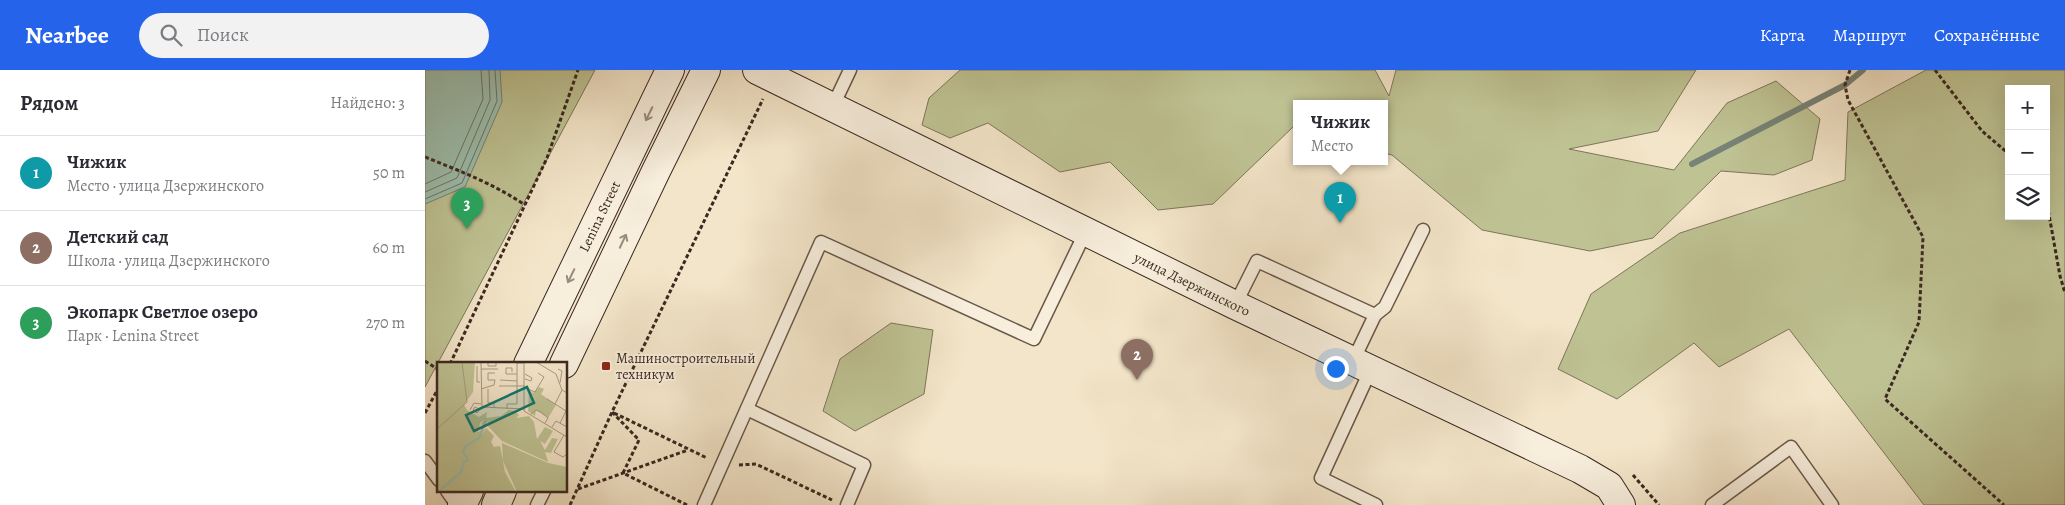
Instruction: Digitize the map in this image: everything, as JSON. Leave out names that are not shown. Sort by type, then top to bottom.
[{"type":"main road","name":"Lenina Street","points":[[529,362],[670,70]]},
{"type":"main road","points":[[565,362],[655,171],[706,70]]},
{"type":"main road","name":"улица Дзержинского","points":[[765,74],[1235,305],[1580,470],[1609,486],[1621,505]]},
{"type":"main road","points":[[462,505],[468,492]]},
{"type":"main road","points":[[496,505],[502,492]]},
{"type":"lane","points":[[832,108],[850,70]]},
{"type":"lane","points":[[1376,505],[1321,478],[1362,365],[1375,315],[1385,307],[1423,230]]},
{"type":"lane","points":[[704,505],[821,242],[1033,339],[1086,231]]},
{"type":"lane","points":[[1235,305],[1257,261],[1375,315]]},
{"type":"lane","points":[[747,409],[864,465],[847,505]]},
{"type":"lane","points":[[1712,505],[1791,447],[1832,505]]},
{"type":"lane","points":[[425,461],[437,477]]},
{"type":"lane","points":[[448,492],[457,505]]},
{"type":"lane","points":[[537,505],[544,492]]},
{"type":"path","points":[[451,362],[547,158],[578,70]]},
{"type":"path","points":[[1850,70],[1845,85],[1848,100],[1923,237],[1919,322],[1885,399],[2004,505]]},
{"type":"path","points":[[1935,70],[1981,131],[2005,151]]},
{"type":"path","points":[[570,505],[765,74]]},
{"type":"path","points":[[425,157],[505,191],[525,205]]},
{"type":"path","points":[[2050,220],[2059,276],[2065,293]]},
{"type":"path","points":[[425,361],[437,369]]},
{"type":"path","points":[[425,413],[437,391]]},
{"type":"path","points":[[612,412],[688,450],[723,465],[756,464],[834,501]]},
{"type":"path","points":[[612,412],[639,440],[623,473]]},
{"type":"path","points":[[578,490],[688,450]]},
{"type":"path","points":[[623,473],[687,505]]},
{"type":"shaded area","points":[[425,70],[595,70],[437,362],[425,387]]},
{"type":"shaded area","points":[[960,70],[1375,70],[1389,96],[1396,70],[1696,70],[1658,131],[1569,149],[1674,170],[1727,103],[1776,81],[1820,119],[1812,160],[1774,175],[1721,171],[1653,238],[1590,251],[1482,230],[1392,155],[1388,154],[1388,100],[1293,100],[1293,127],[1213,204],[1158,210],[1110,162],[1060,172],[988,123],[950,138],[922,125],[929,98]]},
{"type":"shaded area","points":[[1926,70],[2065,70],[2065,505],[1924,505],[1789,329],[1719,367],[1694,343],[1617,399],[1558,369],[1591,294],[1680,233],[1845,180],[1848,112]]},
{"type":"shaded area","points":[[891,323],[933,330],[924,394],[855,431],[823,411],[840,359]]},
{"type":"water","points":[[425,70],[500,70],[502,102],[465,187],[425,204]]},
{"type":"waterway","points":[[1692,164],[1845,85],[1863,70]]},
{"type":"place","name":"Чижик","points":[[1340,223]]},
{"type":"place","name":"Экопарк Светлое озеро","points":[[467,229]]},
{"type":"place","name":"Машиностроительный техникум","points":[[606,366]]},
{"type":"place","name":"Детский сад","points":[[1137,380]]}]
